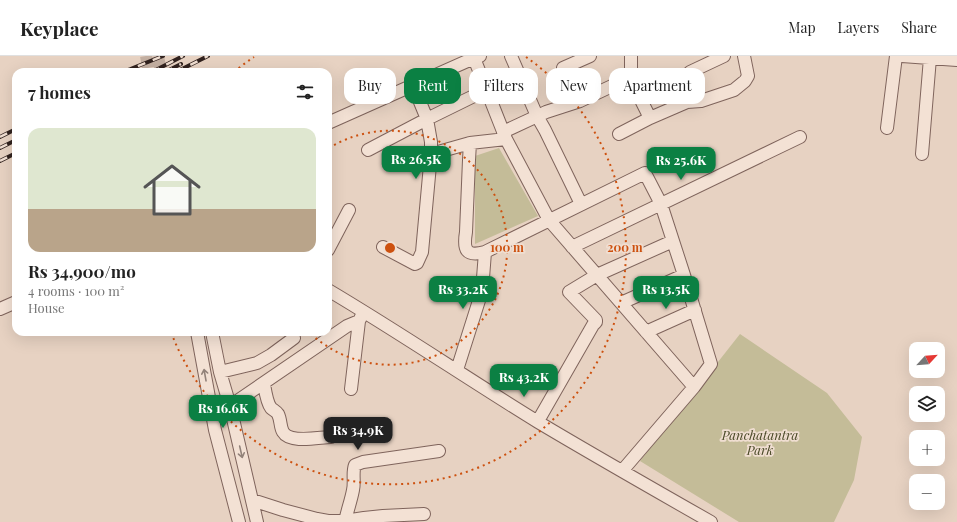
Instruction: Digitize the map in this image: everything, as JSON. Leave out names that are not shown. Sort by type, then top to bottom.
[{"type":"street","points":[[511,56],[537,116],[581,204]]},
{"type":"street","points":[[563,68],[590,56]]},
{"type":"street","points":[[631,56],[631,68]]},
{"type":"street","points":[[698,68],[724,56]]},
{"type":"street","points":[[619,134],[650,118],[687,102],[701,101],[734,90],[748,76],[744,56]]},
{"type":"street","points":[[887,128],[896,56]]},
{"type":"street","points":[[902,56],[957,60]]},
{"type":"street","points":[[451,68],[477,57],[480,68]]},
{"type":"street","points":[[922,154],[930,58]]},
{"type":"street","points":[[431,154],[504,135],[537,116],[580,101],[609,87]]},
{"type":"street","points":[[332,121],[404,89]]},
{"type":"street","points":[[368,150],[469,98]]},
{"type":"street","points":[[383,247],[414,264],[417,263],[422,252],[431,142],[427,119],[420,104]]},
{"type":"street","points":[[492,104],[504,135],[549,220],[694,387]]},
{"type":"street","points":[[643,104],[650,118]]},
{"type":"street","points":[[572,247],[800,137]]},
{"type":"street","points":[[470,143],[468,160],[466,232],[464,244],[469,252],[477,254],[485,252],[645,173],[661,204],[711,364],[694,387],[622,471]]},
{"type":"street","points":[[332,242],[349,210]]},
{"type":"street","points":[[538,422],[596,322],[596,320],[569,292],[597,276],[673,241]]},
{"type":"street","points":[[457,370],[482,291],[485,252]]},
{"type":"street","points":[[621,303],[684,275]]},
{"type":"street","points":[[332,293],[362,316],[457,370],[538,422],[711,522]]},
{"type":"street","points":[[0,309],[12,304]]},
{"type":"street","points":[[646,332],[695,310]]},
{"type":"street","points":[[332,336],[362,316]]},
{"type":"street","points":[[351,389],[362,316]]},
{"type":"street","points":[[198,336],[215,430],[239,522]]},
{"type":"street","points":[[213,336],[220,372],[230,406],[257,522]]},
{"type":"street","points":[[230,406],[332,336]]},
{"type":"street","points":[[220,372],[257,363],[271,355],[294,338]]},
{"type":"street","points":[[264,384],[271,408],[278,415],[284,434],[298,439],[331,437]]},
{"type":"street","points":[[345,521],[353,490],[353,469],[355,465],[363,462],[439,452]]},
{"type":"street","points":[[252,500],[328,521],[345,521],[370,517],[424,514]]},
{"type":"green space","points":[[499,148],[538,216],[475,244],[475,156]]},
{"type":"green space","name":"Panchatantra Park","points":[[740,334],[827,393],[862,437],[854,480],[834,522],[739,522],[640,461]]},
{"type":"tunnel","points":[[146,56],[148,68]]},
{"type":"tunnel","points":[[158,56],[160,68]]},
{"type":"railway","points":[[133,68],[163,56]]},
{"type":"railway","points":[[160,68],[183,56]]},
{"type":"railway","points":[[184,68],[208,56]]},
{"type":"railway","points":[[173,68],[181,64]]},
{"type":"railway","points":[[0,137],[12,131]]},
{"type":"railway","points":[[0,148],[12,142]]},
{"type":"railway","points":[[0,161],[12,155]]}]
